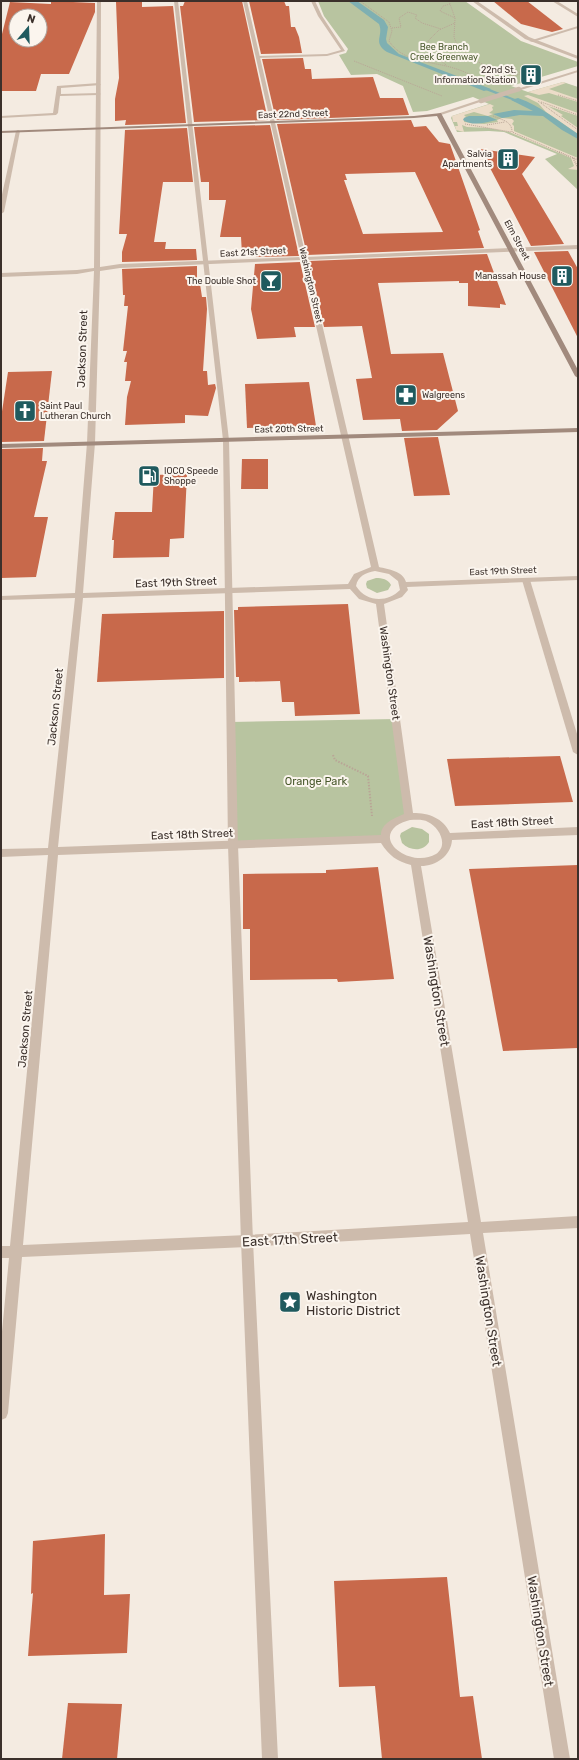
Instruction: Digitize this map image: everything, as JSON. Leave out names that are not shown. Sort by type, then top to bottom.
[{"type":"street","name":"Jackson Street","points":[[1,1413],[53,851],[79,596],[91,443],[97,269],[99,1]]},
{"type":"street","points":[[176,1],[226,440],[233,845],[247,1241],[270,1759]]},
{"type":"street","name":"Washington Street","points":[[245,1],[375,569]]},
{"type":"street","points":[[258,57],[327,55],[343,50],[320,16],[313,1]]},
{"type":"street","points":[[474,1],[532,41],[578,58]]},
{"type":"street","points":[[554,1],[578,16]]},
{"type":"street","points":[[532,41],[578,27]]},
{"type":"street","name":"East 22nd Street","points":[[1,132],[414,117],[439,114],[578,71]]},
{"type":"street","points":[[1,117],[54,114],[56,113],[59,87],[99,84]]},
{"type":"street","points":[[58,95],[99,94]]},
{"type":"street","name":"Elm Street","points":[[439,114],[578,376]]},
{"type":"street","points":[[1,212],[18,131]]},
{"type":"street","name":"East 21st Street","points":[[1,275],[97,269],[120,266],[578,247]]},
{"type":"street","name":"East 20th Street","points":[[1,446],[578,430]]},
{"type":"street","points":[[375,569],[391,572],[402,580],[404,584],[404,590],[401,594],[388,600],[380,601],[362,597],[357,594],[352,586],[355,577],[360,573],[375,569]]},
{"type":"street","name":"East 19th Street","points":[[404,584],[578,578]]},
{"type":"street","points":[[526,580],[578,752]]},
{"type":"street","name":"East 19th Street","points":[[1,598],[352,586]]},
{"type":"street","name":"Washington Street","points":[[380,601],[409,816]]},
{"type":"street","points":[[409,816],[422,816],[433,821],[442,828],[447,837],[447,847],[440,855],[429,861],[416,862],[404,860],[394,856],[387,848],[384,839],[385,831],[390,824],[409,816]]},
{"type":"street","name":"East 18th Street","points":[[447,837],[578,831]]},
{"type":"street","name":"East 18th Street","points":[[1,853],[384,839]]},
{"type":"street","name":"Washington Street","points":[[416,862],[562,1759]]},
{"type":"street","name":"East 17th Street","points":[[1,1252],[247,1241],[578,1222]]},
{"type":"path","points":[[360,1],[391,25],[390,41],[398,51],[417,59],[448,66],[489,82]]},
{"type":"path","points":[[449,1],[456,23],[454,34],[455,41],[464,53],[484,66],[518,80]]},
{"type":"path","points":[[450,4],[443,6],[440,11],[455,18]]},
{"type":"path","points":[[392,28],[401,27],[399,18],[409,11],[417,15],[415,18],[419,22],[441,29]]},
{"type":"path","points":[[448,66],[433,55],[428,47],[430,39],[434,34],[441,29],[456,23]]},
{"type":"path","points":[[352,59],[359,64],[448,98]]},
{"type":"path","points":[[533,98],[578,114]]},
{"type":"path","points":[[540,101],[550,111],[578,130]]},
{"type":"path","points":[[490,115],[512,125],[512,132]]},
{"type":"path","points":[[482,126],[505,122]]},
{"type":"path","points":[[463,123],[512,132],[578,160]]},
{"type":"path","points":[[573,158],[578,168]]},
{"type":"path","points":[[333,755],[335,760],[368,776],[372,816]]},
{"type":"green space","name":"Bee Branch Creek Greenway","points":[[318,1],[465,1],[521,41],[578,62],[578,66],[511,86],[528,92],[563,82],[578,87],[578,190],[545,159],[557,154],[504,132],[457,132],[451,118],[452,116],[489,104],[473,97],[427,111],[413,112],[403,86],[377,74],[351,75],[339,55],[346,53],[348,49],[324,16]]},
{"type":"green space","points":[[376,578],[388,581],[391,585],[388,590],[377,593],[367,588],[367,581]]},
{"type":"green space","name":"Orange Park","points":[[396,719],[409,816],[399,819],[384,839],[233,845],[231,722]]},
{"type":"green space","points":[[412,827],[422,829],[429,834],[429,842],[423,848],[412,849],[402,843],[400,836],[401,833]]},
{"type":"shaded area","points":[[563,82],[566,83],[549,89],[578,99],[578,102],[549,93],[539,95],[528,92]]},
{"type":"shaded area","points":[[528,95],[578,113],[578,116],[548,106],[563,115],[561,116],[578,128],[578,134],[546,112],[538,103],[524,96]]},
{"type":"shaded area","points":[[490,104],[494,106],[492,107],[493,110],[489,113],[493,114],[488,116],[474,112],[464,115],[466,117],[464,118],[464,122],[484,124],[498,122],[497,120],[502,118],[512,119],[514,121],[512,124],[514,126],[514,131],[578,158],[578,170],[568,169],[574,166],[571,158],[509,132],[488,128],[467,127],[462,125],[464,132],[456,130],[455,126],[458,126],[457,122],[453,122],[452,116]]},
{"type":"water","points":[[348,1],[357,1],[384,20],[388,27],[386,39],[387,43],[399,54],[491,89],[484,91],[387,52],[379,42],[379,24]]},
{"type":"water","points":[[518,98],[542,109],[578,134],[578,139],[562,130],[543,116],[520,115],[502,118],[493,114],[514,110],[533,111],[511,100]]},
{"type":"water","points":[[469,116],[488,116],[497,120],[476,124],[463,120]]},
{"type":"building","points":[[51,1],[95,3],[95,12],[69,74],[41,74],[36,91],[1,91],[1,38],[8,10],[8,48],[48,48],[48,8],[8,8],[10,2],[51,4]]},
{"type":"building","points":[[142,1],[142,7],[173,6],[186,123],[125,125],[126,120],[115,121],[115,99],[119,78],[116,2]]},
{"type":"building","points":[[185,1],[242,1],[268,120],[194,122],[180,6],[183,6]]},
{"type":"building","points":[[249,1],[284,1],[286,6],[289,6],[291,27],[295,27],[299,37],[302,53],[261,54]]},
{"type":"building","points":[[493,1],[527,1],[563,29],[552,32],[521,24]]},
{"type":"building","points":[[303,58],[305,69],[311,69],[312,79],[373,77],[380,98],[403,98],[409,115],[276,120],[262,59]]},
{"type":"building","points":[[411,120],[414,127],[426,126],[439,142],[450,144],[480,230],[478,231],[484,248],[307,255],[277,124]],"holes":[[[415,172],[443,232],[363,234],[344,180],[347,180],[345,174]]]},
{"type":"building","points":[[270,125],[299,256],[256,257],[256,253],[242,254],[241,237],[220,237],[226,200],[209,200],[209,182],[201,182],[194,127]]},
{"type":"building","points":[[187,128],[193,182],[163,182],[154,242],[166,242],[165,249],[196,249],[197,260],[122,262],[122,252],[127,234],[119,234],[125,130]]},
{"type":"building","points":[[480,149],[535,157],[522,174],[564,244],[531,246]]},
{"type":"building","points":[[568,251],[578,269],[578,338],[534,252]]},
{"type":"building","points":[[487,254],[506,305],[500,304],[500,308],[468,306],[468,283],[459,283],[459,281],[378,283],[391,354],[443,353],[458,411],[437,430],[402,431],[400,419],[363,420],[356,379],[372,378],[362,326],[324,327],[309,261]]},
{"type":"building","points":[[300,262],[315,327],[294,327],[296,337],[257,339],[251,309],[255,264]]},
{"type":"building","points":[[197,266],[197,284],[200,284],[202,297],[206,297],[207,309],[203,371],[207,371],[208,385],[215,384],[216,388],[208,416],[185,415],[185,423],[125,425],[127,397],[131,381],[125,381],[127,362],[124,362],[127,351],[123,351],[128,306],[124,306],[125,295],[123,295],[122,269]]},
{"type":"building","points":[[52,371],[44,441],[1,442],[1,418],[8,372]]},
{"type":"building","points":[[309,382],[316,426],[247,428],[245,384]]},
{"type":"building","points":[[438,437],[450,495],[414,496],[404,438]]},
{"type":"building","points":[[43,448],[42,461],[47,461],[34,517],[48,517],[36,577],[1,578],[1,449]]},
{"type":"building","points":[[242,459],[268,459],[268,489],[241,489]]},
{"type":"building","points":[[187,474],[184,538],[170,539],[169,557],[113,558],[114,540],[112,540],[115,512],[152,512],[154,475]]},
{"type":"building","points":[[348,604],[360,714],[295,716],[294,702],[282,702],[280,681],[239,682],[239,677],[236,677],[234,610],[238,610],[238,607]]},
{"type":"building","points":[[224,611],[224,678],[97,682],[102,614]]},
{"type":"building","points":[[560,756],[573,802],[455,806],[447,759]]},
{"type":"building","points":[[578,865],[578,1048],[503,1051],[469,869]]},
{"type":"building","points":[[378,867],[394,979],[338,982],[337,979],[250,980],[250,929],[243,929],[243,874],[326,873],[326,870]]},
{"type":"building","points":[[105,1534],[104,1595],[130,1594],[127,1653],[28,1656],[33,1593],[31,1594],[33,1541]]},
{"type":"building","points":[[447,1577],[460,1697],[473,1696],[482,1759],[382,1759],[375,1686],[339,1687],[334,1581]]},
{"type":"building","points":[[68,1703],[122,1704],[117,1759],[62,1759]]},
{"type":"waterway","points":[[476,85],[526,104]]},
{"type":"place","name":"22nd St. Information Station","points":[[531,75]]},
{"type":"place","name":"Salvia Apartments","points":[[508,159]]},
{"type":"place","name":"Manassah House","points":[[562,276]]},
{"type":"place","name":"The Double Shot","points":[[271,281]]},
{"type":"place","name":"Walgreens","points":[[406,395]]},
{"type":"place","name":"Saint Paul Lutheran Church","points":[[25,411]]},
{"type":"place","name":"IOCO Speede Shoppe","points":[[149,476]]},
{"type":"place","name":"Washington Historic District","points":[[290,1302]]}]
